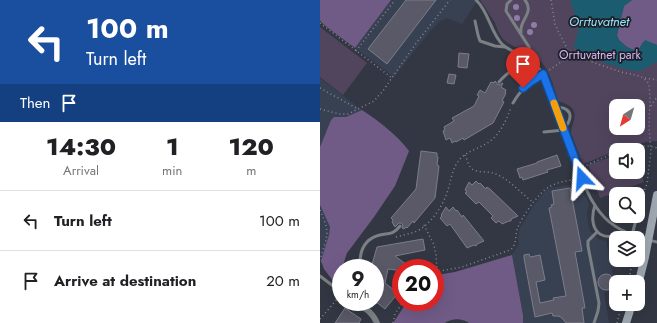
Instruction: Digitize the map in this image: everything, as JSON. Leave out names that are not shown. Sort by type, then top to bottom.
[{"type":"main road","points":[[640,275],[657,195]]},
{"type":"main road","points":[[626,323],[630,311]]},
{"type":"street","points":[[369,311],[377,323]]},
{"type":"lane","points":[[476,0],[482,5],[502,44],[514,52],[531,60],[543,74],[578,169],[595,205],[605,218],[624,231]]},
{"type":"lane","points":[[510,0],[507,4],[506,10],[528,47],[531,60]]},
{"type":"lane","points":[[522,36],[520,30],[529,10],[525,0]]},
{"type":"lane","points":[[475,22],[480,41],[495,46],[505,46]]},
{"type":"lane","points":[[499,82],[510,71],[518,71],[524,74],[530,82]]},
{"type":"lane","points":[[512,103],[523,88],[543,74]]},
{"type":"lane","points":[[556,108],[565,108],[569,112],[569,121],[564,130]]},
{"type":"lane","points":[[544,132],[564,130]]},
{"type":"lane","points":[[595,205],[592,220],[594,228],[597,232],[609,236]]},
{"type":"lane","points":[[360,259],[362,250],[371,239],[380,235],[395,232],[400,226]]},
{"type":"lane","points":[[594,323],[599,303],[588,241],[597,232]]},
{"type":"lane","points":[[645,239],[657,242]]},
{"type":"lane","points":[[320,276],[332,286]]},
{"type":"path","points":[[356,51],[394,0]]},
{"type":"path","points":[[320,109],[348,114],[371,103],[377,98],[384,91],[417,42],[450,0]]},
{"type":"path","points":[[551,0],[558,31],[568,50],[589,61],[644,78],[657,80]]},
{"type":"path","points":[[320,23],[392,78]]},
{"type":"path","points":[[543,74],[567,58],[571,52]]},
{"type":"path","points":[[644,78],[649,85],[649,127],[651,151],[645,187]]},
{"type":"path","points":[[320,88],[358,109]]},
{"type":"path","points":[[650,106],[657,97]]},
{"type":"path","points":[[395,237],[406,235],[418,230],[435,216],[442,205],[453,170],[459,160],[465,154],[487,143],[498,133],[504,125],[512,103]]},
{"type":"path","points":[[645,146],[657,148]]},
{"type":"path","points":[[465,154],[468,164],[472,169],[476,171],[495,173],[533,202]]},
{"type":"path","points":[[578,169],[609,155]]},
{"type":"path","points":[[444,270],[462,267],[513,248],[517,229],[533,202],[548,187],[582,178]]},
{"type":"path","points":[[320,210],[328,232],[320,260]]},
{"type":"path","points":[[424,225],[434,245],[435,259]]},
{"type":"path","points":[[320,319],[332,304]]},
{"type":"path","points":[[393,323],[397,311]]},
{"type":"path","points":[[617,323],[620,311]]},
{"type":"shaded area","points":[[320,0],[391,0],[355,48],[321,22]]},
{"type":"shaded area","points":[[391,0],[478,0],[462,24],[447,18],[439,22],[394,77],[355,48]]},
{"type":"shaded area","points":[[632,0],[657,0],[657,45],[649,42],[643,42],[636,51],[627,47],[619,40],[617,35],[624,6]]},
{"type":"shaded area","points":[[320,78],[362,110],[346,117],[334,117],[331,120],[320,147]]},
{"type":"shaded area","points":[[362,110],[399,139],[409,151],[395,186],[347,253],[345,259],[332,259],[332,279],[324,269],[321,261],[330,227],[320,205],[320,147],[331,120],[334,117],[346,117]]},
{"type":"shaded area","points":[[577,184],[580,185],[589,204],[587,212],[590,231],[598,239],[606,241],[609,255],[609,267],[611,267],[613,275],[609,275],[609,291],[604,292],[609,323],[523,323],[523,315],[512,255],[519,244],[518,237],[520,228],[534,205],[546,190]]},
{"type":"shaded area","points":[[320,205],[330,227],[326,249],[320,262]]},
{"type":"shaded area","points":[[512,255],[523,315],[523,323],[469,323],[457,319],[445,323],[393,323],[401,311],[444,311],[444,274]]},
{"type":"green space","name":"Orrtuvatnet park","points":[[480,0],[657,0],[657,141],[642,143],[609,143],[609,154],[583,164],[571,133],[575,116],[573,110],[568,105],[558,101],[550,75],[543,63],[529,52],[504,40],[494,21]]},
{"type":"green space","points":[[320,27],[367,63],[343,95],[320,77]]},
{"type":"green space","points":[[609,158],[609,179],[643,179],[644,182],[630,187],[609,187],[609,195],[600,198],[588,165]]},
{"type":"water","name":"Orrtuvatnet","points":[[570,0],[632,0],[624,6],[617,35],[619,40],[627,47],[636,51],[645,40],[657,45],[657,62],[642,70],[634,71],[606,63],[598,60],[594,56],[578,51],[574,47],[578,32],[578,24]]},
{"type":"building","points":[[406,0],[436,0],[387,64],[368,49]]},
{"type":"building","points":[[459,53],[469,54],[467,68],[458,67]]},
{"type":"building","points":[[449,74],[456,75],[454,84],[447,83]]},
{"type":"building","points":[[495,81],[499,85],[503,83],[501,87],[506,90],[506,93],[502,101],[504,102],[493,123],[464,140],[463,138],[452,143],[450,138],[446,140],[443,131],[445,130],[444,127],[454,121],[452,118],[474,106],[480,90],[485,93],[491,82],[494,83]]},
{"type":"building","points":[[421,151],[437,153],[437,165],[439,166],[435,198],[414,223],[413,221],[407,228],[406,227],[404,229],[402,228],[403,225],[401,223],[395,227],[391,218],[416,189]]},
{"type":"building","points":[[557,155],[561,166],[523,180],[522,177],[520,178],[517,169]]},
{"type":"building","points":[[476,181],[486,189],[487,187],[491,190],[518,216],[511,219],[511,221],[502,224],[499,221],[496,223],[491,218],[493,216],[479,202],[476,204],[465,193],[467,192],[465,190],[469,182],[472,185]]},
{"type":"building","points":[[570,188],[582,251],[575,252],[585,308],[582,308],[584,323],[566,323],[561,317],[553,316],[552,313],[535,317],[524,258],[524,255],[529,254],[530,257],[540,255],[545,280],[536,282],[540,303],[554,300],[553,298],[566,296],[549,208],[554,204],[552,191]]},
{"type":"building","points":[[446,207],[449,211],[453,207],[462,217],[463,215],[484,241],[476,246],[474,245],[467,248],[450,224],[447,226],[440,218]]},
{"type":"building","points":[[423,239],[425,250],[395,256],[399,259],[392,259],[392,270],[388,269],[385,283],[392,288],[392,300],[385,309],[384,259],[374,259],[377,247]]},
{"type":"building","points":[[603,275],[609,275],[609,289],[606,290],[599,285],[598,282]]},
{"type":"building","points":[[343,311],[349,311],[361,319],[359,323],[335,323]]},
{"type":"slow traffic","points":[[554,103],[563,128]]},
{"type":"route","points":[[523,88],[543,74],[582,178]]}]
